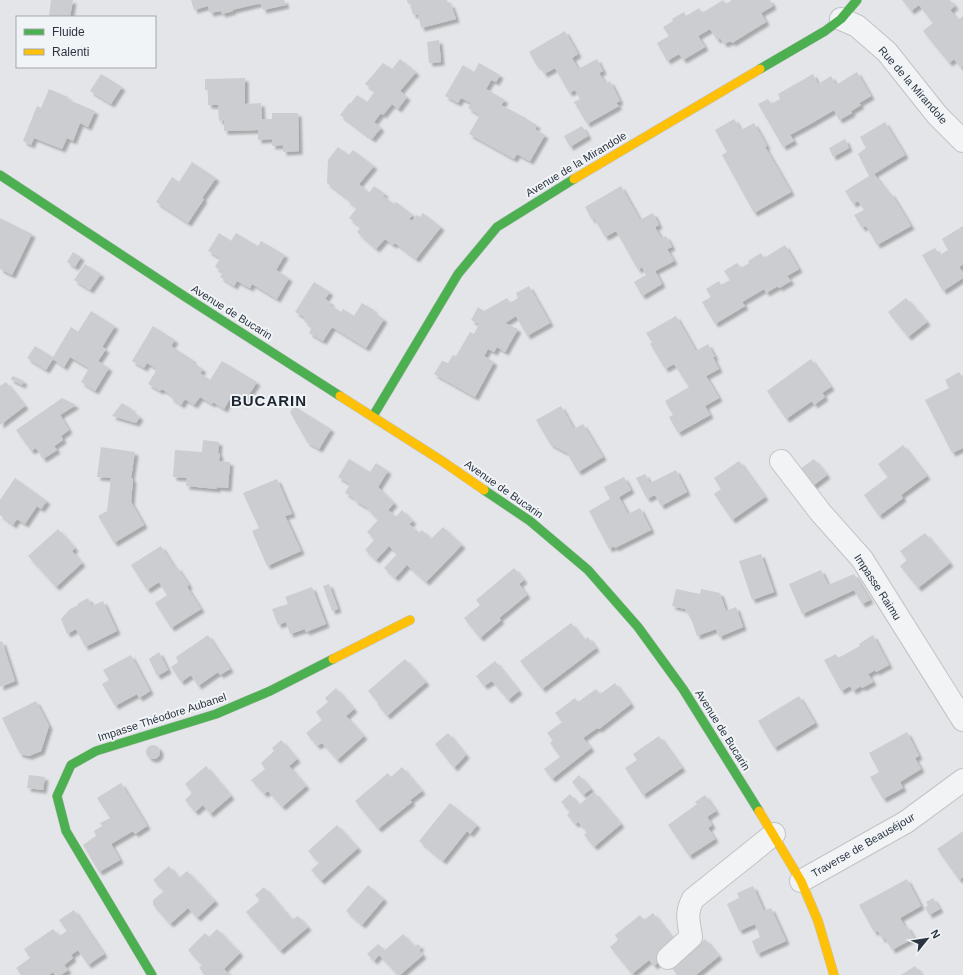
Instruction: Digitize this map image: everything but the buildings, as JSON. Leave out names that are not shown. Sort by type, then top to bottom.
[{"type":"street","name":"Avenue de la Mirandole","points":[[373,416],[458,274],[497,227],[553,191],[825,31],[841,18],[857,0]]},
{"type":"street","name":"Rue de la Mirandole","points":[[841,18],[857,26],[887,52],[937,115],[963,141]]},
{"type":"street","name":"Avenue de Bucarin","points":[[0,175],[180,294],[442,461],[530,521],[588,570],[638,627],[683,689],[774,834],[801,880],[818,921],[834,975]]},
{"type":"street","name":"Impasse Raimu","points":[[781,461],[821,513],[862,559],[963,720]]},
{"type":"street","name":"Impasse Théodore Aubanel","points":[[152,975],[66,832],[57,796],[72,765],[96,751],[216,714],[270,691],[410,620]]},
{"type":"street","name":"Traverse de Beauséjour","points":[[801,880],[906,822],[963,780]]},
{"type":"street","points":[[668,958],[691,938],[687,916],[693,899],[774,834]]},
{"type":"traffic: fast","points":[[760,69],[825,31],[841,19],[857,0]]},
{"type":"traffic: fast","points":[[0,175],[187,298],[340,396]]},
{"type":"traffic: fast","points":[[373,416],[458,274],[497,227],[574,179]]},
{"type":"traffic: fast","points":[[484,490],[530,521],[588,570],[638,627],[683,689],[759,811]]},
{"type":"traffic: fast","points":[[152,975],[66,831],[57,796],[71,765],[96,751],[216,714],[270,691],[333,659]]},
{"type":"traffic: slow","points":[[574,179],[760,69]]},
{"type":"traffic: slow","points":[[340,396],[442,461],[484,490]]},
{"type":"traffic: slow","points":[[333,659],[410,620]]},
{"type":"traffic: slow","points":[[759,811],[801,881],[818,921],[834,975]]},
{"type":"district","name":"BUCARIN","points":[[269,401]]}]
